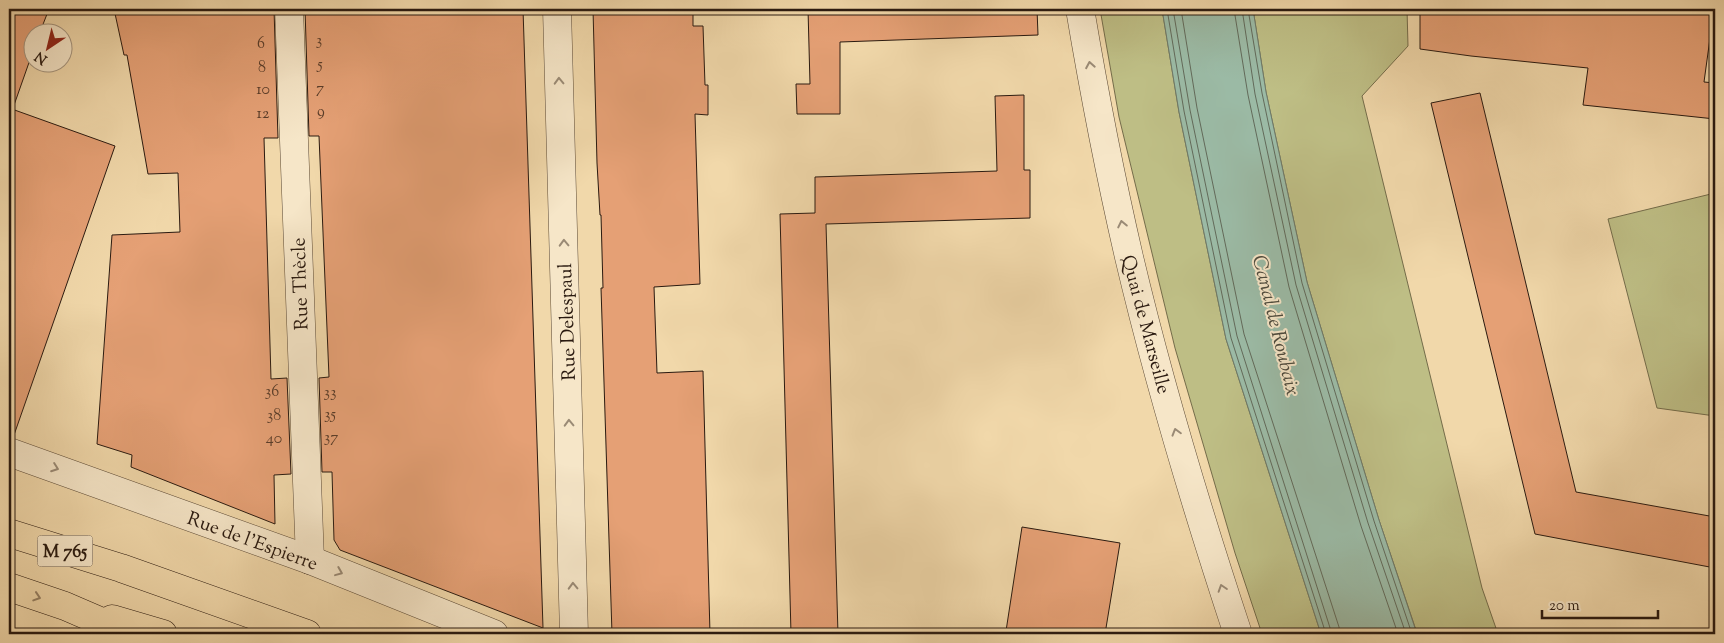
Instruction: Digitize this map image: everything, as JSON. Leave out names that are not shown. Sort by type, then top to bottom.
[{"type":"main road","name":"M 765","points":[[9,533],[121,568],[307,634]]},
{"type":"main road","points":[[121,568],[235,621],[270,634]]},
{"type":"main road","points":[[9,587],[65,606],[164,634]]},
{"type":"main road","points":[[65,606],[130,634]]},
{"type":"street","name":"Rue Thècle","points":[[289,9],[310,560]]},
{"type":"street","name":"Rue Delespaul","points":[[558,9],[574,634]]},
{"type":"street","name":"Quai de Marseille","points":[[1080,9],[1103,142],[1129,258],[1183,459],[1238,634]]},
{"type":"street","name":"Rue de l'Espierre","points":[[9,452],[310,560],[494,634]]},
{"type":"green space","points":[[1100,9],[1162,9],[1179,112],[1226,339],[1321,634],[1262,634],[1235,553],[1175,348],[1119,117]]},
{"type":"green space","points":[[1253,9],[1407,9],[1408,46],[1362,96],[1482,588],[1498,634],[1417,633],[1379,520],[1307,282],[1266,92]]},
{"type":"green space","points":[[1715,193],[1715,416],[1657,408],[1608,219]]},
{"type":"water","name":"Canal de Roubaix","points":[[1162,9],[1253,9],[1266,92],[1307,282],[1379,520],[1417,634],[1321,634],[1226,339],[1179,112]]},
{"type":"building","points":[[9,9],[49,9],[44,22],[22,22],[22,72],[26,72],[13,108],[9,108]]},
{"type":"building","points":[[114,9],[274,9],[278,138],[264,138],[271,379],[287,378],[291,474],[274,475],[275,524],[131,467],[132,455],[97,444],[112,235],[180,232],[178,173],[148,174],[127,55],[124,55]]},
{"type":"building","points":[[305,9],[523,9],[543,628],[340,550],[334,540],[332,472],[322,472],[319,378],[329,377],[319,136],[309,136]]},
{"type":"building","points":[[593,9],[693,9],[693,26],[703,26],[705,85],[708,85],[708,115],[695,114],[700,284],[654,287],[657,373],[703,371],[710,634],[612,634],[601,288],[603,288],[601,215],[597,163]]},
{"type":"building","points":[[808,9],[1037,9],[1038,35],[840,42],[840,114],[797,114],[796,84],[810,84]]},
{"type":"building","points":[[1420,9],[1714,9],[1704,82],[1715,83],[1715,119],[1583,105],[1588,68],[1420,49]]},
{"type":"building","points":[[1480,93],[1576,492],[1715,517],[1715,568],[1535,534],[1431,103]]},
{"type":"building","points":[[1024,95],[1024,170],[1030,170],[1030,218],[826,224],[838,634],[791,634],[780,214],[815,213],[815,177],[997,171],[995,96]]},
{"type":"building","points":[[9,108],[115,146],[14,435],[9,434]]},
{"type":"building","points":[[1022,527],[1120,543],[1105,634],[1026,634],[1006,631]]}]
